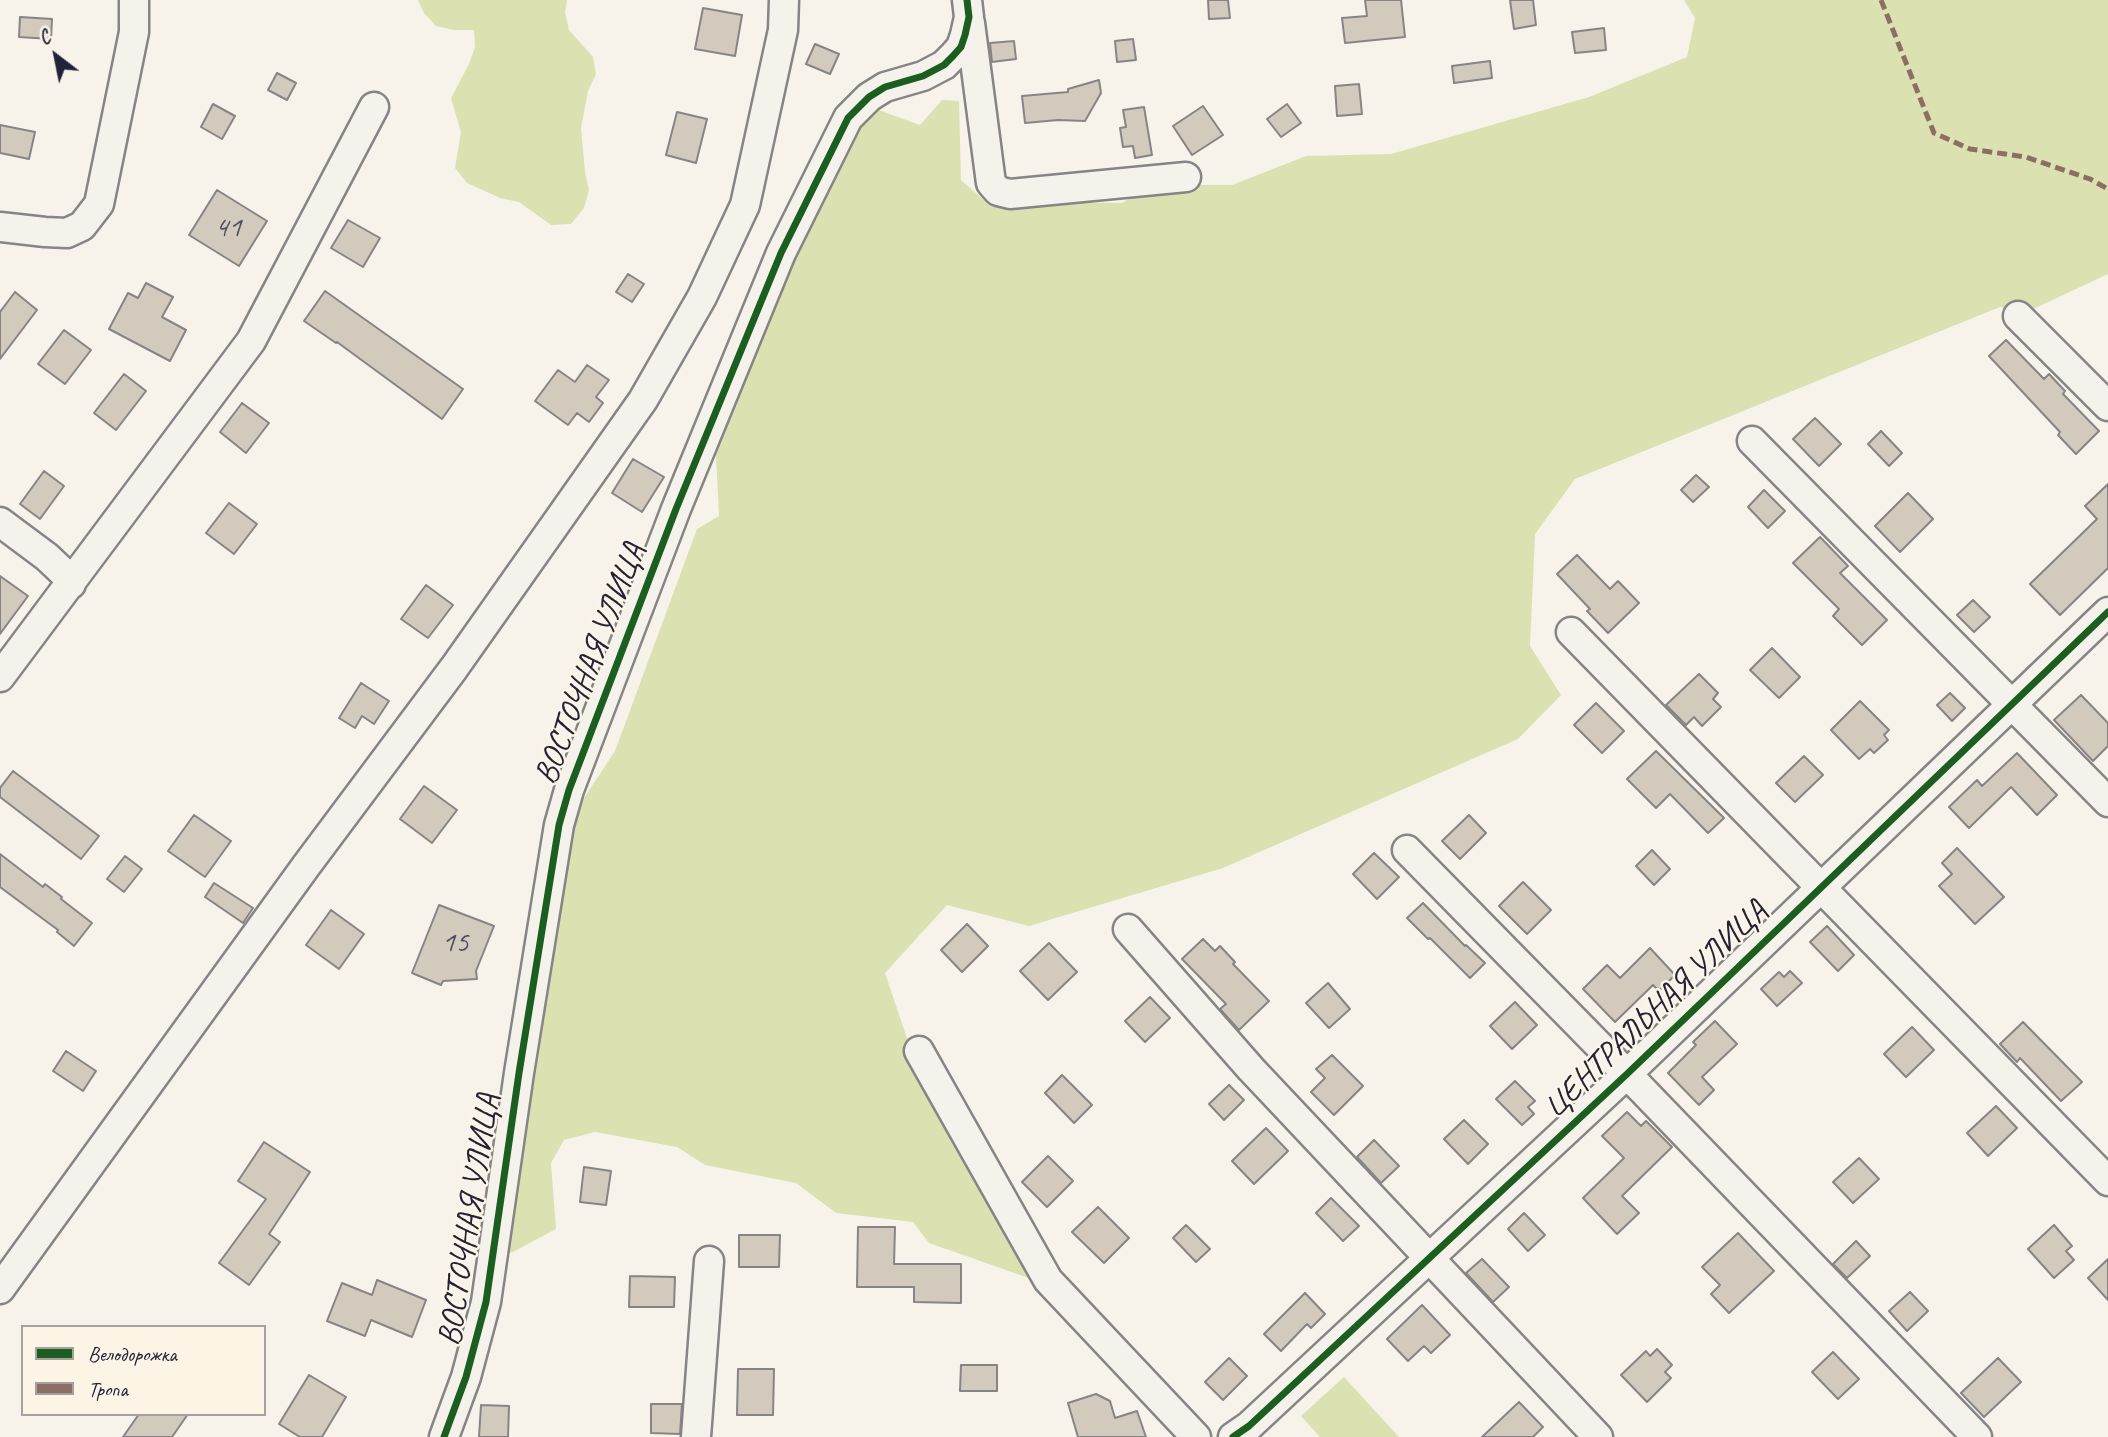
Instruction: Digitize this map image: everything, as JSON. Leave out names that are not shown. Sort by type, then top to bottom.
[{"type":"street","points":[[0,227],[68,233],[82,226],[99,204],[134,32],[134,0]]},
{"type":"street","points":[[0,1289],[306,866],[454,668],[643,400],[702,297],[745,205],[783,30],[784,0]]},
{"type":"street","points":[[968,8],[991,183],[998,191],[1010,194],[1186,177]]},
{"type":"street","name":"ВОСТОЧНАЯ УЛИЦА","points":[[444,1437],[467,1377],[486,1301],[559,825],[569,790],[676,509],[781,253],[848,118],[869,97],[885,87],[923,76],[944,65],[961,47],[968,8]]},
{"type":"street","points":[[0,677],[251,341],[374,107]]},
{"type":"street","points":[[2018,316],[2108,406]]},
{"type":"street","points":[[1752,441],[2108,802]]},
{"type":"street","points":[[0,522],[47,557],[66,575],[71,584]]},
{"type":"street","name":"ЦЕНТРАЛЬНАЯ УЛИЦА","points":[[1233,1437],[1249,1426],[1626,1074],[2108,612]]},
{"type":"street","points":[[1572,632],[2108,1181]]},
{"type":"street","points":[[1407,850],[1977,1437]]},
{"type":"street","points":[[1128,929],[1251,1069],[1598,1437]]},
{"type":"street","points":[[919,1051],[1048,1280],[1196,1437]]},
{"type":"street","points":[[696,1437],[709,1261]]},
{"type":"green space","points":[[418,0],[567,0],[565,12],[569,30],[593,57],[596,74],[588,91],[581,128],[589,190],[584,208],[571,224],[551,225],[519,202],[500,198],[467,183],[455,168],[461,132],[451,98],[475,47],[474,30],[436,26],[424,13]]},
{"type":"green space","points":[[1684,0],[2108,0],[2108,274],[2031,310],[2000,307],[1575,479],[1535,534],[1530,646],[1561,695],[1518,739],[1223,868],[1029,926],[947,905],[885,973],[914,1059],[1043,1283],[929,1243],[913,1222],[836,1213],[796,1183],[705,1165],[677,1147],[595,1132],[564,1140],[551,1163],[556,1229],[511,1253],[498,1236],[574,813],[615,751],[697,529],[719,516],[716,455],[846,128],[873,108],[920,125],[942,100],[959,101],[961,180],[986,202],[1122,203],[1152,185],[1232,185],[1306,156],[1391,154],[1589,97],[1687,57],[1695,18]]},
{"type":"green space","points":[[1344,1377],[1399,1437],[1320,1437],[1301,1416]]},
{"type":"building","points":[[1208,0],[1228,0],[1230,18],[1209,19]]},
{"type":"building","points":[[1365,0],[1401,0],[1405,37],[1345,43],[1342,18],[1367,16]]},
{"type":"building","points":[[1510,0],[1533,0],[1536,25],[1514,29]]},
{"type":"building","points":[[703,8],[742,15],[735,56],[695,49]]},
{"type":"building","points":[[20,17],[52,19],[51,39],[19,37]]},
{"type":"building","points":[[1604,28],[1606,50],[1575,53],[1572,32]]},
{"type":"building","points":[[1133,39],[1136,60],[1117,62],[1115,41]]},
{"type":"building","points":[[1014,41],[1016,59],[992,62],[990,43]]},
{"type":"building","points":[[815,44],[839,54],[830,74],[806,64]]},
{"type":"building","points":[[1490,61],[1492,78],[1454,83],[1452,66]]},
{"type":"building","points":[[277,73],[296,83],[287,100],[268,90]]},
{"type":"building","points":[[1099,80],[1101,93],[1085,121],[1025,123],[1022,96],[1068,92],[1068,89]]},
{"type":"building","points":[[1359,84],[1362,114],[1337,116],[1335,86]]},
{"type":"building","points":[[213,104],[235,116],[222,139],[201,127]]},
{"type":"building","points":[[1287,104],[1301,123],[1281,137],[1267,119]]},
{"type":"building","points":[[1203,106],[1223,135],[1192,155],[1173,126]]},
{"type":"building","points":[[1144,107],[1152,155],[1135,158],[1133,146],[1123,147],[1120,128],[1126,127],[1123,110]]},
{"type":"building","points":[[677,112],[707,119],[696,163],[666,155]]},
{"type":"building","points":[[0,125],[35,132],[29,159],[0,153]]},
{"type":"building","points":[[217,190],[267,221],[239,266],[189,235]]},
{"type":"building","points":[[348,220],[380,238],[363,267],[331,248]]},
{"type":"building","points":[[628,274],[644,284],[632,302],[616,292]]},
{"type":"building","points":[[146,283],[173,297],[162,317],[186,330],[170,361],[109,329],[128,293],[138,298]]},
{"type":"building","points":[[325,291],[463,389],[442,419],[304,321]]},
{"type":"building","points":[[15,292],[37,310],[0,359],[0,312]]},
{"type":"building","points":[[64,330],[91,350],[65,384],[38,364]]},
{"type":"building","points":[[2006,340],[2044,379],[2049,374],[2065,391],[2063,394],[2099,431],[2076,454],[2058,435],[2060,432],[1989,356]]},
{"type":"building","points":[[587,365],[609,380],[596,397],[603,403],[589,422],[577,413],[568,425],[535,401],[558,370],[575,382]]},
{"type":"building","points":[[124,374],[146,391],[116,430],[94,413]]},
{"type":"building","points":[[242,403],[269,423],[246,453],[220,432]]},
{"type":"building","points":[[1815,418],[1841,444],[1819,466],[1793,439]]},
{"type":"building","points":[[1881,431],[1902,453],[1889,466],[1868,444]]},
{"type":"building","points":[[633,459],[664,477],[642,512],[612,493]]},
{"type":"building","points":[[44,471],[64,486],[40,519],[20,504]]},
{"type":"building","points":[[1696,475],[1709,487],[1693,502],[1681,490]]},
{"type":"building","points":[[2108,484],[2108,568],[2060,615],[2030,584],[2097,519],[2085,506]]},
{"type":"building","points":[[1764,490],[1785,511],[1768,528],[1748,507]]},
{"type":"building","points":[[1908,493],[1933,519],[1900,552],[1875,526]]},
{"type":"building","points":[[229,503],[257,524],[234,554],[206,533]]},
{"type":"building","points":[[1820,537],[1848,566],[1840,573],[1887,620],[1862,645],[1833,616],[1839,609],[1793,563]]},
{"type":"building","points":[[1577,555],[1610,589],[1618,581],[1639,603],[1608,633],[1557,574]]},
{"type":"building","points":[[0,576],[28,596],[0,634]]},
{"type":"building","points":[[426,585],[453,605],[428,638],[401,619]]},
{"type":"building","points":[[1973,600],[1990,617],[1974,632],[1957,615]]},
{"type":"building","points":[[1772,648],[1800,677],[1779,698],[1750,670]]},
{"type":"building","points":[[1699,674],[1718,693],[1713,699],[1721,707],[1702,726],[1694,717],[1686,725],[1666,705]]},
{"type":"building","points":[[361,683],[389,701],[374,724],[362,716],[355,728],[339,718]]},
{"type":"building","points":[[1950,693],[1965,708],[1952,721],[1937,705]]},
{"type":"building","points":[[2081,695],[2108,723],[2108,746],[2093,761],[2054,720]]},
{"type":"building","points":[[1860,701],[1889,730],[1884,735],[1888,740],[1874,753],[1870,749],[1859,759],[1831,730]]},
{"type":"building","points":[[1596,703],[1624,731],[1602,753],[1574,725]]},
{"type":"building","points":[[1656,751],[1724,818],[1708,833],[1670,794],[1656,808],[1627,779]]},
{"type":"building","points":[[2017,753],[2057,795],[2037,815],[2011,787],[1969,828],[1949,807],[1977,780],[1982,786]]},
{"type":"building","points":[[1804,756],[1823,775],[1795,802],[1776,783]]},
{"type":"building","points":[[13,771],[99,836],[81,859],[0,797],[0,788]]},
{"type":"building","points":[[424,786],[457,810],[432,843],[400,819]]},
{"type":"building","points":[[194,815],[231,841],[205,877],[168,851]]},
{"type":"building","points":[[1469,815],[1486,833],[1460,859],[1442,841]]},
{"type":"building","points":[[1957,848],[2004,897],[1975,924],[1939,886],[1952,874],[1942,863]]},
{"type":"building","points":[[1652,850],[1670,869],[1654,885],[1636,866]]},
{"type":"building","points":[[1374,853],[1399,877],[1377,899],[1353,874]]},
{"type":"building","points":[[0,854],[43,887],[45,884],[92,923],[74,946],[57,932],[58,930],[0,887]]},
{"type":"building","points":[[125,856],[142,869],[124,892],[107,879]]},
{"type":"building","points":[[1523,882],[1551,910],[1527,934],[1499,906]]},
{"type":"building","points":[[214,883],[253,908],[243,923],[205,897]]},
{"type":"building","points":[[1423,903],[1485,963],[1470,978],[1407,918]]},
{"type":"building","points":[[439,905],[494,926],[476,971],[477,979],[443,981],[441,985],[412,973]]},
{"type":"building","points":[[331,910],[364,934],[339,969],[306,945]]},
{"type":"building","points":[[967,924],[988,946],[962,972],[941,950]]},
{"type":"building","points":[[1827,926],[1854,955],[1838,971],[1810,942]]},
{"type":"building","points":[[1203,939],[1215,951],[1220,946],[1235,962],[1233,964],[1269,1001],[1239,1030],[1220,1009],[1226,1004],[1182,959]]},
{"type":"building","points":[[1049,943],[1077,972],[1048,1000],[1020,971]]},
{"type":"building","points":[[1650,948],[1675,975],[1659,991],[1653,985],[1615,1022],[1583,989],[1607,965],[1620,978]]},
{"type":"building","points":[[1790,971],[1802,983],[1777,1006],[1761,989],[1779,972],[1784,977]]},
{"type":"building","points":[[1328,983],[1350,1009],[1329,1028],[1306,1003]]},
{"type":"building","points":[[1150,997],[1170,1018],[1145,1042],[1125,1021]]},
{"type":"building","points":[[1515,1002],[1537,1025],[1512,1049],[1490,1026]]},
{"type":"building","points":[[1715,1021],[1737,1044],[1702,1077],[1714,1090],[1699,1105],[1668,1073],[1696,1045],[1693,1042]]},
{"type":"building","points":[[2023,1022],[2082,1082],[2061,1101],[2020,1058],[2017,1062],[2000,1044]]},
{"type":"building","points":[[1912,1027],[1934,1050],[1906,1077],[1884,1054]]},
{"type":"building","points":[[66,1051],[96,1071],[83,1091],[53,1071]]},
{"type":"building","points":[[1332,1055],[1363,1086],[1334,1115],[1311,1092],[1325,1078],[1316,1069]]},
{"type":"building","points":[[1062,1075],[1092,1105],[1074,1123],[1045,1093]]},
{"type":"building","points":[[1515,1081],[1535,1101],[1528,1107],[1534,1114],[1522,1125],[1496,1099]]},
{"type":"building","points":[[1229,1085],[1244,1100],[1224,1120],[1209,1104]]},
{"type":"building","points":[[1996,1106],[2017,1128],[1988,1156],[1967,1133]]},
{"type":"building","points":[[1627,1112],[1641,1126],[1646,1121],[1672,1147],[1622,1196],[1639,1213],[1617,1234],[1583,1198],[1624,1158],[1602,1136]]},
{"type":"building","points":[[1464,1120],[1488,1144],[1468,1164],[1444,1139]]},
{"type":"building","points":[[1266,1128],[1288,1151],[1254,1184],[1232,1161]]},
{"type":"building","points":[[1374,1140],[1399,1166],[1381,1183],[1357,1157]]},
{"type":"building","points":[[264,1142],[310,1172],[269,1234],[280,1242],[249,1285],[219,1263],[266,1199],[238,1181]]},
{"type":"building","points":[[1048,1156],[1073,1181],[1047,1207],[1022,1182]]},
{"type":"building","points":[[1859,1158],[1879,1179],[1853,1203],[1833,1182]]},
{"type":"building","points":[[584,1167],[611,1171],[606,1205],[580,1202]]},
{"type":"building","points":[[1331,1198],[1359,1226],[1343,1241],[1316,1213]]},
{"type":"building","points":[[1098,1207],[1129,1238],[1104,1263],[1072,1232]]},
{"type":"building","points":[[1524,1213],[1545,1235],[1528,1251],[1508,1229]]},
{"type":"building","points":[[1186,1225],[1210,1249],[1196,1262],[1173,1238]]},
{"type":"building","points":[[2054,1225],[2072,1246],[2066,1251],[2074,1260],[2054,1278],[2028,1249]]},
{"type":"building","points":[[858,1227],[895,1227],[894,1264],[961,1264],[961,1303],[914,1302],[914,1287],[857,1287]]},
{"type":"building","points":[[1738,1233],[1774,1271],[1729,1313],[1711,1294],[1720,1285],[1702,1267]]},
{"type":"building","points":[[739,1235],[780,1235],[779,1267],[739,1267]]},
{"type":"building","points":[[1856,1241],[1870,1256],[1847,1278],[1833,1264]]},
{"type":"building","points":[[1482,1259],[1509,1287],[1493,1302],[1466,1273]]},
{"type":"building","points":[[2108,1259],[2108,1300],[2088,1278]]},
{"type":"building","points":[[630,1276],[675,1277],[674,1307],[629,1307]]},
{"type":"building","points":[[377,1280],[426,1300],[412,1337],[371,1320],[365,1336],[327,1321],[342,1283],[372,1295]]},
{"type":"building","points":[[1910,1292],[1928,1311],[1907,1331],[1889,1311]]},
{"type":"building","points":[[1305,1293],[1325,1314],[1311,1328],[1307,1324],[1281,1351],[1264,1334]]},
{"type":"building","points":[[1422,1305],[1450,1335],[1431,1353],[1424,1346],[1408,1361],[1387,1339]]},
{"type":"building","points":[[1657,1349],[1672,1365],[1665,1372],[1671,1378],[1647,1402],[1621,1375],[1646,1351],[1650,1356]]},
{"type":"building","points":[[1833,1352],[1859,1379],[1838,1399],[1812,1372]]},
{"type":"building","points":[[1229,1358],[1247,1376],[1223,1400],[1205,1382]]},
{"type":"building","points":[[1998,1358],[2021,1382],[1984,1417],[1961,1393]]},
{"type":"building","points":[[961,1365],[997,1365],[997,1391],[960,1391]]},
{"type":"building","points":[[738,1369],[774,1369],[773,1415],[737,1415]]},
{"type":"building","points":[[309,1375],[346,1397],[322,1437],[300,1437],[279,1424]]},
{"type":"building","points":[[1096,1394],[1110,1401],[1115,1418],[1137,1411],[1146,1437],[1078,1437],[1068,1403]]},
{"type":"building","points":[[1519,1402],[1543,1427],[1533,1437],[1482,1437]]},
{"type":"building","points":[[651,1404],[682,1404],[680,1434],[651,1433]]},
{"type":"building","points":[[481,1405],[509,1406],[508,1437],[479,1437]]},
{"type":"building","points":[[138,1416],[187,1416],[172,1437],[123,1437]]},
{"type":"marked path","points":[[1881,0],[1934,133],[1970,149],[2026,157],[2090,179],[2108,189]]},
{"type":"cycle path","points":[[444,1437],[466,1377],[486,1302],[559,825],[569,790],[676,509],[781,253],[848,118],[869,97],[885,87],[923,76],[944,65],[961,47],[969,17],[967,0]]},
{"type":"cycle path","points":[[1233,1437],[1249,1426],[1627,1074],[2108,612]]}]
